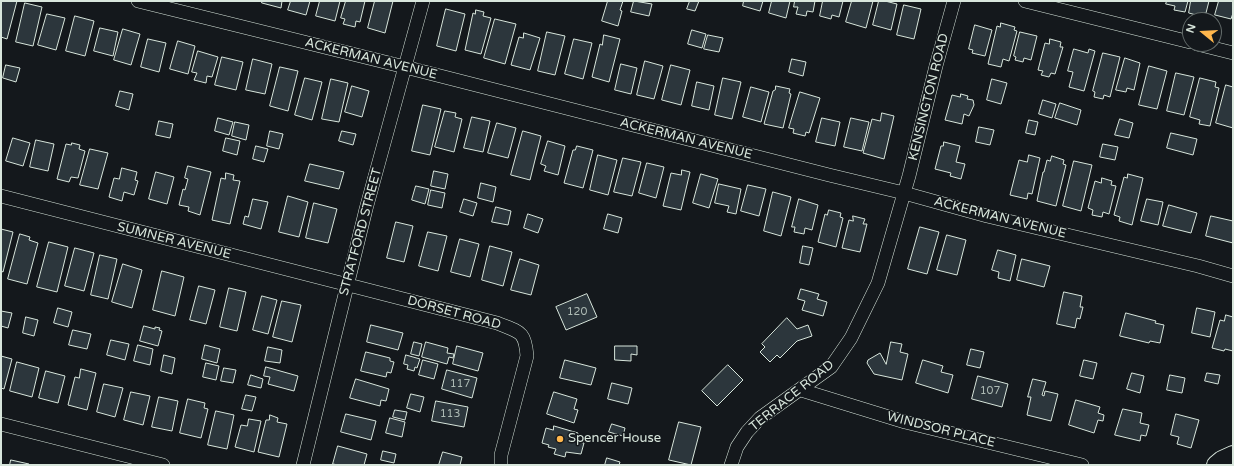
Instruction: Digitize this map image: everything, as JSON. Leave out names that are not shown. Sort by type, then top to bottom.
[{"type":"street","name":"ACKERMAN AVENUE","points":[[138,1],[904,193],[987,216],[1233,276]]},
{"type":"street","name":"STRATFORD STREET","points":[[303,465],[366,208],[423,1]]},
{"type":"street","name":"KENSINGTON ROAD","points":[[904,193],[954,1]]},
{"type":"street","points":[[1025,1],[1182,40]]},
{"type":"street","points":[[1222,50],[1233,53]]},
{"type":"street","name":"TERRACE ROAD","points":[[731,465],[737,447],[747,432],[760,418],[831,367],[851,338],[878,283],[904,193]]},
{"type":"street","name":"SUMNER AVENUE","points":[[1,196],[347,285]]},
{"type":"street","name":"DORSET ROAD","points":[[347,285],[497,322],[520,333],[526,342],[527,356],[501,455],[501,465]]},
{"type":"street","name":"WINDSOR PLACE","points":[[801,390],[905,422],[1082,465]]},
{"type":"street","points":[[1,424],[163,465]]},
{"type":"street","points":[[1216,465],[1222,460],[1233,455]]},
{"type":"building","points":[[1,1],[17,1],[7,39],[1,37]]},
{"type":"building","points":[[262,1],[282,1],[281,8],[262,3]]},
{"type":"building","points":[[291,1],[310,1],[306,15],[288,10]]},
{"type":"building","points":[[320,1],[340,1],[335,21],[316,16]]},
{"type":"building","points":[[346,1],[365,1],[360,22],[356,21],[355,27],[343,24],[345,19],[341,18]]},
{"type":"building","points":[[375,1],[393,1],[385,33],[368,28]]},
{"type":"building","points":[[608,1],[623,1],[618,26],[602,21]]},
{"type":"building","points":[[634,1],[652,4],[649,16],[631,12]]},
{"type":"building","points":[[690,1],[699,1],[695,11],[687,9]]},
{"type":"building","points":[[744,1],[763,1],[760,11],[743,6]]},
{"type":"building","points":[[772,1],[790,1],[786,18],[769,13]]},
{"type":"building","points":[[795,1],[815,1],[813,12],[807,11],[806,16],[796,14],[798,7],[794,7]]},
{"type":"building","points":[[823,1],[843,1],[839,17],[832,15],[831,19],[820,16]]},
{"type":"building","points":[[852,1],[873,1],[866,28],[846,22]]},
{"type":"building","points":[[879,1],[897,4],[891,30],[873,25]]},
{"type":"building","points":[[1167,1],[1188,1],[1185,12],[1174,10],[1175,6],[1166,4]]},
{"type":"building","points":[[1191,1],[1209,1],[1206,12],[1189,12]]},
{"type":"building","points":[[1219,1],[1233,1],[1233,13],[1231,19],[1222,17],[1222,12],[1216,12]]},
{"type":"building","points":[[25,3],[42,7],[33,46],[16,42]]},
{"type":"building","points":[[904,5],[921,9],[914,39],[897,35]]},
{"type":"building","points":[[446,9],[465,14],[456,51],[437,46]]},
{"type":"building","points":[[476,10],[484,12],[483,16],[491,18],[481,54],[465,50],[473,13],[475,14]]},
{"type":"building","points":[[47,14],[65,18],[56,50],[38,45]]},
{"type":"building","points":[[75,16],[94,21],[85,56],[66,51]]},
{"type":"building","points":[[495,19],[516,24],[505,64],[484,58]]},
{"type":"building","points":[[1001,23],[1015,27],[1014,30],[1017,31],[1009,61],[1003,59],[1001,67],[988,64],[997,26],[1000,27]]},
{"type":"building","points":[[975,25],[992,30],[985,56],[972,53],[973,50],[969,49]]},
{"type":"building","points":[[100,28],[118,32],[113,56],[94,51]]},
{"type":"building","points":[[123,29],[140,34],[131,65],[114,60]]},
{"type":"building","points":[[692,30],[706,34],[702,48],[688,44]]},
{"type":"building","points":[[547,32],[565,36],[555,75],[538,71]]},
{"type":"building","points":[[1020,32],[1037,36],[1031,60],[1024,58],[1023,62],[1015,60],[1016,57],[1014,56]]},
{"type":"building","points":[[524,33],[540,38],[530,70],[511,65],[519,37],[523,38]]},
{"type":"building","points":[[604,35],[620,39],[609,82],[592,77],[600,44],[602,45]]},
{"type":"building","points":[[708,35],[723,38],[719,52],[704,49]]},
{"type":"building","points":[[148,39],[166,43],[159,72],[141,67]]},
{"type":"building","points":[[574,39],[592,43],[583,79],[565,74]]},
{"type":"building","points":[[1050,39],[1061,42],[1060,47],[1063,47],[1055,74],[1051,73],[1049,77],[1041,75],[1043,71],[1038,70],[1045,43],[1049,44]]},
{"type":"building","points":[[178,41],[195,46],[188,74],[170,69]]},
{"type":"building","points":[[1074,49],[1088,53],[1089,49],[1095,51],[1084,91],[1069,87],[1073,72],[1068,71]]},
{"type":"building","points":[[198,51],[218,57],[212,77],[207,76],[206,83],[194,80],[197,73],[192,72]]},
{"type":"building","points":[[1103,53],[1120,57],[1110,97],[1104,95],[1103,99],[1094,97],[1095,92],[1093,91]]},
{"type":"building","points":[[222,57],[243,62],[236,90],[215,85]]},
{"type":"building","points":[[1125,58],[1140,63],[1134,90],[1127,88],[1126,92],[1116,90]]},
{"type":"building","points":[[253,59],[272,64],[265,94],[246,90]]},
{"type":"building","points":[[792,59],[806,62],[803,76],[789,72]]},
{"type":"building","points":[[645,61],[663,66],[654,99],[637,95]]},
{"type":"building","points":[[621,64],[637,68],[631,94],[615,90]]},
{"type":"building","points":[[6,65],[20,68],[16,82],[3,78]]},
{"type":"building","points":[[671,65],[690,70],[681,105],[662,100]]},
{"type":"building","points":[[1149,66],[1167,71],[1157,109],[1139,105]]},
{"type":"building","points":[[280,67],[298,71],[288,111],[270,106]]},
{"type":"building","points":[[1176,73],[1194,77],[1184,115],[1167,111]]},
{"type":"building","points":[[305,78],[322,82],[312,120],[295,115]]},
{"type":"building","points":[[723,78],[741,82],[732,119],[715,115]]},
{"type":"building","points":[[1200,78],[1216,82],[1215,87],[1219,88],[1210,126],[1199,124],[1200,120],[1190,117]]},
{"type":"building","points":[[331,79],[348,83],[339,122],[322,119]]},
{"type":"building","points":[[992,79],[1007,83],[1001,104],[987,100]]},
{"type":"building","points":[[697,82],[714,86],[709,110],[692,106]]},
{"type":"building","points":[[1226,85],[1233,87],[1233,128],[1216,123]]},
{"type":"building","points":[[352,86],[369,91],[362,117],[345,112]]},
{"type":"building","points":[[776,86],[790,89],[789,93],[791,94],[783,128],[764,124],[773,91],[775,90]]},
{"type":"building","points":[[751,87],[769,92],[761,122],[743,117]]},
{"type":"building","points":[[120,91],[133,94],[129,110],[116,106]]},
{"type":"building","points":[[800,92],[820,98],[809,133],[806,132],[805,136],[793,133],[794,129],[789,128]]},
{"type":"building","points":[[961,94],[968,96],[967,99],[973,100],[974,105],[969,116],[964,114],[962,124],[945,120],[952,95],[960,97]]},
{"type":"building","points":[[1043,100],[1056,104],[1052,118],[1039,114]]},
{"type":"building","points":[[1060,103],[1081,110],[1077,125],[1055,118]]},
{"type":"building","points":[[423,105],[441,109],[430,155],[412,151]]},
{"type":"building","points":[[445,111],[456,113],[455,117],[462,119],[454,152],[435,147]]},
{"type":"building","points":[[882,113],[894,116],[884,159],[863,153],[872,119],[880,121]]},
{"type":"building","points":[[472,117],[490,121],[483,152],[464,148]]},
{"type":"building","points":[[218,118],[233,122],[229,135],[215,131]]},
{"type":"building","points":[[822,118],[840,122],[835,146],[816,142]]},
{"type":"building","points":[[851,118],[869,122],[862,151],[844,147]]},
{"type":"building","points":[[1120,119],[1133,123],[1129,138],[1115,135]]},
{"type":"building","points":[[1029,120],[1038,122],[1035,135],[1026,133]]},
{"type":"building","points":[[159,121],[173,124],[170,138],[156,135]]},
{"type":"building","points":[[235,122],[249,125],[246,140],[232,136]]},
{"type":"building","points":[[497,123],[516,128],[508,158],[488,153]]},
{"type":"building","points":[[979,127],[994,130],[990,145],[976,142]]},
{"type":"building","points":[[270,131],[283,134],[279,149],[267,146]]},
{"type":"building","points":[[342,131],[356,134],[353,145],[339,141]]},
{"type":"building","points":[[523,131],[541,136],[530,180],[511,175]]},
{"type":"building","points":[[1171,133],[1197,139],[1193,155],[1167,148]]},
{"type":"building","points":[[13,138],[30,143],[23,166],[6,161]]},
{"type":"building","points":[[226,138],[240,141],[237,155],[223,151]]},
{"type":"building","points":[[36,140],[54,144],[48,171],[30,167]]},
{"type":"building","points":[[548,141],[565,146],[558,175],[544,171],[546,166],[541,164]]},
{"type":"building","points":[[944,142],[960,146],[956,162],[965,164],[961,179],[950,176],[951,173],[935,169],[941,146],[943,146]]},
{"type":"building","points":[[72,143],[80,145],[79,149],[85,151],[78,178],[71,177],[69,182],[57,179],[66,144],[71,145]]},
{"type":"building","points":[[1103,144],[1118,147],[1115,160],[1100,157]]},
{"type":"building","points":[[256,146],[268,149],[264,162],[253,159]]},
{"type":"building","points":[[577,146],[593,150],[583,188],[564,183],[573,150],[575,150]]},
{"type":"building","points":[[90,149],[108,153],[98,189],[80,185]]},
{"type":"building","points":[[598,155],[617,160],[608,195],[590,190]]},
{"type":"building","points":[[1029,155],[1040,158],[1032,194],[1028,193],[1027,199],[1010,195],[1019,160],[1027,162]]},
{"type":"building","points":[[1052,156],[1064,160],[1063,164],[1066,165],[1056,206],[1037,201],[1047,160],[1050,161]]},
{"type":"building","points":[[623,158],[641,162],[632,196],[614,192]]},
{"type":"building","points":[[1074,161],[1092,165],[1081,211],[1063,206]]},
{"type":"building","points":[[647,163],[664,167],[656,198],[639,193]]},
{"type":"building","points":[[310,164],[344,172],[339,189],[305,181]]},
{"type":"building","points":[[188,166],[211,172],[200,215],[188,211],[189,207],[179,205],[183,189],[185,190],[188,179],[185,178]]},
{"type":"building","points":[[122,168],[137,172],[135,180],[138,181],[134,195],[124,192],[122,201],[109,197],[114,178],[119,179]]},
{"type":"building","points":[[682,170],[690,172],[681,210],[663,206],[671,173],[681,175]]},
{"type":"building","points":[[434,171],[448,174],[445,189],[431,186]]},
{"type":"building","points":[[156,172],[174,177],[167,204],[149,199]]},
{"type":"building","points":[[226,173],[234,175],[233,180],[240,181],[230,224],[212,220],[221,178],[225,179]]},
{"type":"building","points":[[701,174],[718,179],[709,208],[693,203]]},
{"type":"building","points":[[1128,174],[1143,178],[1132,225],[1119,221],[1120,217],[1114,215],[1124,177],[1127,178]]},
{"type":"building","points":[[1102,178],[1112,181],[1111,185],[1116,186],[1109,214],[1103,212],[1102,217],[1092,215],[1093,210],[1088,208],[1095,181],[1101,183]]},
{"type":"building","points":[[481,183],[496,187],[493,202],[478,198]]},
{"type":"building","points":[[719,184],[741,189],[736,214],[727,212],[729,206],[715,203]]},
{"type":"building","points":[[748,185],[766,189],[759,216],[741,211]]},
{"type":"building","points":[[416,186],[429,189],[425,204],[412,200]]},
{"type":"building","points":[[431,190],[445,193],[442,208],[428,205]]},
{"type":"building","points":[[773,192],[791,197],[781,236],[764,231]]},
{"type":"building","points":[[288,196],[308,202],[299,237],[279,232]]},
{"type":"building","points":[[253,199],[268,202],[261,229],[243,224],[245,216],[248,217]]},
{"type":"building","points":[[464,199],[477,203],[473,216],[460,212]]},
{"type":"building","points":[[799,199],[818,205],[812,230],[805,228],[804,234],[794,232],[795,227],[792,227]]},
{"type":"building","points":[[1147,199],[1163,202],[1158,225],[1141,221]]},
{"type":"building","points":[[314,203],[337,209],[328,243],[306,238]]},
{"type":"building","points":[[1169,205],[1197,213],[1191,233],[1163,226]]},
{"type":"building","points":[[496,207],[511,211],[508,225],[492,222]]},
{"type":"building","points":[[829,210],[841,213],[840,217],[843,218],[836,247],[818,242],[825,214],[827,215]]},
{"type":"building","points":[[528,214],[543,219],[538,233],[524,228]]},
{"type":"building","points":[[608,214],[622,218],[618,233],[604,229]]},
{"type":"building","points":[[853,216],[865,219],[863,224],[867,224],[860,252],[842,248],[849,220],[853,221]]},
{"type":"building","points":[[1211,216],[1233,221],[1233,243],[1206,236]]},
{"type":"building","points":[[396,222],[413,226],[404,262],[387,258]]},
{"type":"building","points":[[920,227],[939,232],[927,274],[908,269]]},
{"type":"building","points":[[1,229],[13,232],[3,272],[1,271]]},
{"type":"building","points":[[428,232],[447,236],[438,271],[419,266]]},
{"type":"building","points":[[20,234],[30,237],[29,240],[38,243],[27,284],[8,279]]},
{"type":"building","points":[[947,235],[966,240],[957,275],[937,270]]},
{"type":"building","points":[[460,239],[479,244],[470,277],[451,272]]},
{"type":"building","points":[[49,242],[68,247],[57,292],[37,287]]},
{"type":"building","points":[[490,246],[512,252],[503,286],[482,280]]},
{"type":"building","points":[[803,246],[813,248],[809,265],[800,263]]},
{"type":"building","points":[[75,248],[94,253],[84,291],[65,286]]},
{"type":"building","points":[[998,250],[1016,255],[1010,281],[998,278],[999,272],[992,270]]},
{"type":"building","points":[[100,255],[117,259],[108,299],[91,295]]},
{"type":"building","points":[[520,259],[539,265],[531,295],[511,290]]},
{"type":"building","points":[[1022,259],[1050,266],[1044,287],[1017,280]]},
{"type":"building","points":[[123,264],[142,270],[132,308],[112,302]]},
{"type":"building","points":[[162,271],[184,277],[175,316],[153,310]]},
{"type":"building","points":[[199,286],[215,290],[206,324],[190,320]]},
{"type":"building","points":[[229,288],[246,292],[237,331],[220,327]]},
{"type":"building","points":[[801,289],[819,294],[817,299],[827,302],[823,316],[802,310],[805,301],[798,299]]},
{"type":"building","points":[[1064,292],[1082,296],[1080,307],[1083,307],[1080,319],[1077,318],[1075,328],[1057,324]]},
{"type":"building","points":[[587,294],[597,317],[566,330],[556,307]]},
{"type":"building","points":[[262,296],[277,300],[268,334],[253,330]]},
{"type":"building","points":[[282,301],[301,305],[292,342],[273,337]]},
{"type":"building","points":[[58,308],[72,312],[68,327],[54,323]]},
{"type":"building","points":[[1197,308],[1215,312],[1210,337],[1192,333]]},
{"type":"building","points":[[1,311],[12,313],[8,328],[1,326]]},
{"type":"building","points":[[1126,313],[1156,321],[1155,323],[1164,325],[1160,343],[1150,341],[1149,343],[1120,336]]},
{"type":"building","points":[[1226,315],[1233,317],[1233,351],[1225,349],[1224,351],[1212,348],[1220,320],[1224,321]]},
{"type":"building","points":[[26,317],[38,320],[34,336],[23,333]]},
{"type":"building","points":[[787,318],[797,329],[808,325],[812,336],[797,341],[780,358],[777,355],[770,362],[760,352],[765,347],[762,344]]},
{"type":"building","points":[[371,325],[403,333],[398,350],[367,342]]},
{"type":"building","points":[[144,326],[155,329],[155,327],[160,328],[159,330],[162,331],[158,346],[140,341]]},
{"type":"building","points":[[73,330],[91,334],[87,349],[69,345]]},
{"type":"building","points":[[111,340],[129,344],[125,360],[107,355]]},
{"type":"building","points":[[414,342],[422,344],[419,356],[411,354]]},
{"type":"building","points":[[426,342],[448,348],[447,353],[454,354],[453,358],[449,357],[447,364],[422,357]]},
{"type":"building","points":[[891,342],[902,344],[900,352],[908,354],[902,380],[874,374],[867,363],[868,360],[880,353],[886,364]]},
{"type":"building","points":[[138,345],[153,349],[150,365],[134,361]]},
{"type":"building","points":[[205,345],[220,349],[217,363],[202,359]]},
{"type":"building","points":[[457,346],[483,353],[478,371],[453,364]]},
{"type":"building","points":[[615,346],[637,346],[637,355],[631,354],[631,361],[615,360]]},
{"type":"building","points":[[268,347],[282,350],[280,363],[265,361]]},
{"type":"building","points":[[971,349],[984,352],[980,368],[967,365]]},
{"type":"building","points":[[366,352],[390,358],[390,361],[394,362],[391,373],[387,372],[386,377],[361,371]]},
{"type":"building","points":[[164,355],[175,358],[172,374],[161,371]]},
{"type":"building","points":[[406,355],[420,359],[417,368],[415,367],[414,371],[407,369],[408,365],[404,364]]},
{"type":"building","points":[[1,356],[12,359],[4,389],[1,388]]},
{"type":"building","points":[[423,360],[438,364],[434,379],[419,375]]},
{"type":"building","points":[[565,360],[596,368],[591,385],[560,378]]},
{"type":"building","points":[[923,360],[943,366],[941,372],[953,375],[948,393],[916,383]]},
{"type":"building","points":[[1084,360],[1097,363],[1093,379],[1080,376]]},
{"type":"building","points":[[17,362],[39,368],[32,397],[10,391]]},
{"type":"building","points":[[206,363],[219,366],[216,380],[203,377]]},
{"type":"building","points":[[728,365],[743,380],[717,406],[702,391]]},
{"type":"building","points":[[266,367],[298,376],[294,391],[268,384],[270,377],[264,376]]},
{"type":"building","points":[[224,368],[236,370],[233,383],[221,381]]},
{"type":"building","points":[[81,369],[96,373],[87,410],[68,405],[75,377],[79,378]]},
{"type":"building","points":[[447,370],[477,378],[472,398],[442,389]]},
{"type":"building","points":[[46,371],[65,376],[58,403],[39,398]]},
{"type":"building","points":[[1132,373],[1144,376],[1140,393],[1127,389]]},
{"type":"building","points":[[1207,373],[1220,375],[1218,384],[1205,381]]},
{"type":"building","points":[[251,375],[263,379],[261,388],[248,385]]},
{"type":"building","points":[[1170,375],[1185,378],[1182,393],[1167,390]]},
{"type":"building","points":[[978,376],[1008,384],[1002,407],[972,399]]},
{"type":"building","points":[[356,379],[389,389],[386,401],[381,400],[380,406],[350,398]]},
{"type":"building","points":[[1033,379],[1046,382],[1042,395],[1044,396],[1045,391],[1058,394],[1051,421],[1027,415],[1031,397],[1028,397]]},
{"type":"building","points":[[612,383],[632,388],[628,404],[608,399]]},
{"type":"building","points":[[104,384],[123,388],[115,417],[97,412]]},
{"type":"building","points":[[131,392],[150,396],[143,425],[124,420]]},
{"type":"building","points":[[554,392],[577,399],[574,409],[578,410],[574,423],[547,414]]},
{"type":"building","points":[[411,394],[424,397],[420,412],[407,408]]},
{"type":"building","points":[[246,395],[256,397],[252,411],[242,409]]},
{"type":"building","points":[[159,397],[178,401],[172,431],[152,427]]},
{"type":"building","points":[[188,399],[205,403],[204,408],[208,409],[201,438],[180,433]]},
{"type":"building","points":[[1076,400],[1100,407],[1098,413],[1104,415],[1103,421],[1098,420],[1094,433],[1069,425]]},
{"type":"building","points":[[436,401],[468,407],[464,427],[432,421]]},
{"type":"building","points":[[1123,409],[1142,413],[1140,423],[1149,425],[1146,436],[1141,435],[1140,441],[1115,435]]},
{"type":"building","points":[[395,410],[407,412],[405,420],[393,417]]},
{"type":"building","points":[[216,411],[234,415],[227,449],[208,445]]},
{"type":"building","points":[[346,414],[376,421],[371,440],[341,432]]},
{"type":"building","points":[[1176,414],[1199,420],[1191,448],[1177,444],[1179,437],[1171,435]]},
{"type":"building","points":[[270,415],[278,418],[277,422],[287,424],[279,457],[258,452],[266,420],[269,420]]},
{"type":"building","points":[[390,418],[405,422],[402,437],[386,433]]},
{"type":"building","points":[[249,419],[261,421],[254,452],[235,447],[241,425],[247,426]]},
{"type":"building","points":[[679,422],[701,427],[691,465],[669,460]]},
{"type":"building","points":[[612,424],[625,428],[623,436],[609,432]]},
{"type":"building","name":"Spencer House","points":[[554,426],[578,433],[578,442],[584,443],[581,454],[566,452],[565,457],[554,454],[556,449],[548,447],[549,445],[542,443],[546,428],[553,430]]},
{"type":"building","points":[[338,446],[367,454],[364,465],[333,464]]},
{"type":"building","points":[[383,451],[396,454],[394,463],[381,460]]},
{"type":"building","points":[[443,452],[462,457],[460,465],[439,465]]},
{"type":"building","points":[[607,458],[620,462],[619,465],[605,465]]},
{"type":"building","points":[[11,460],[29,464],[10,465]]},
{"type":"place","name":"Spencer House","points":[[560,439]]}]
